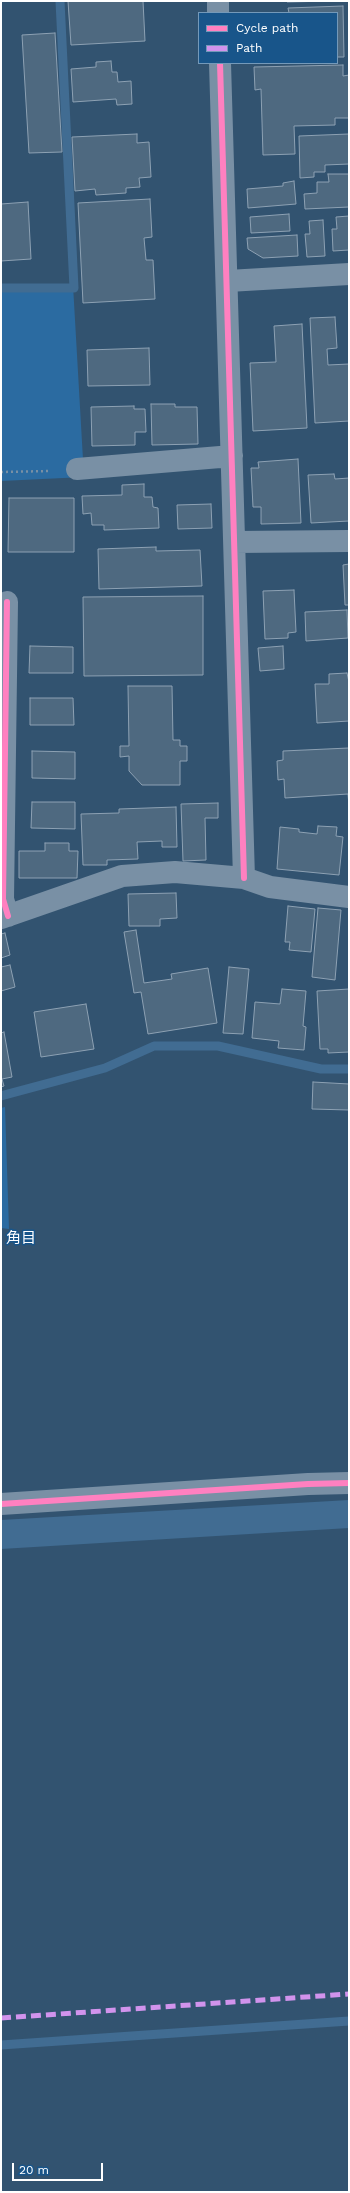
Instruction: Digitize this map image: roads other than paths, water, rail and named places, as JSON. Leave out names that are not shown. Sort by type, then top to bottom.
[{"type":"street","points":[[218,1],[218,12]]},
{"type":"street","points":[[220,64],[228,281],[244,878]]},
{"type":"street","points":[[228,281],[349,274]]},
{"type":"street","points":[[77,469],[232,456]]},
{"type":"street","points":[[235,542],[349,542]]},
{"type":"street","points":[[7,602],[3,899],[5,917],[122,876],[174,872],[244,878],[270,886],[349,897]]},
{"type":"street","points":[[1,1504],[308,1484],[349,1483]]},
{"type":"waterway","points":[[1,288],[74,288],[60,1]]},
{"type":"waterway","points":[[1,1096],[105,1068],[154,1046],[218,1046],[321,1069],[349,1069]]},
{"type":"waterway","points":[[1,2045],[349,2021]]},
{"type":"district","name":"角目","points":[[21,1239]]}]
